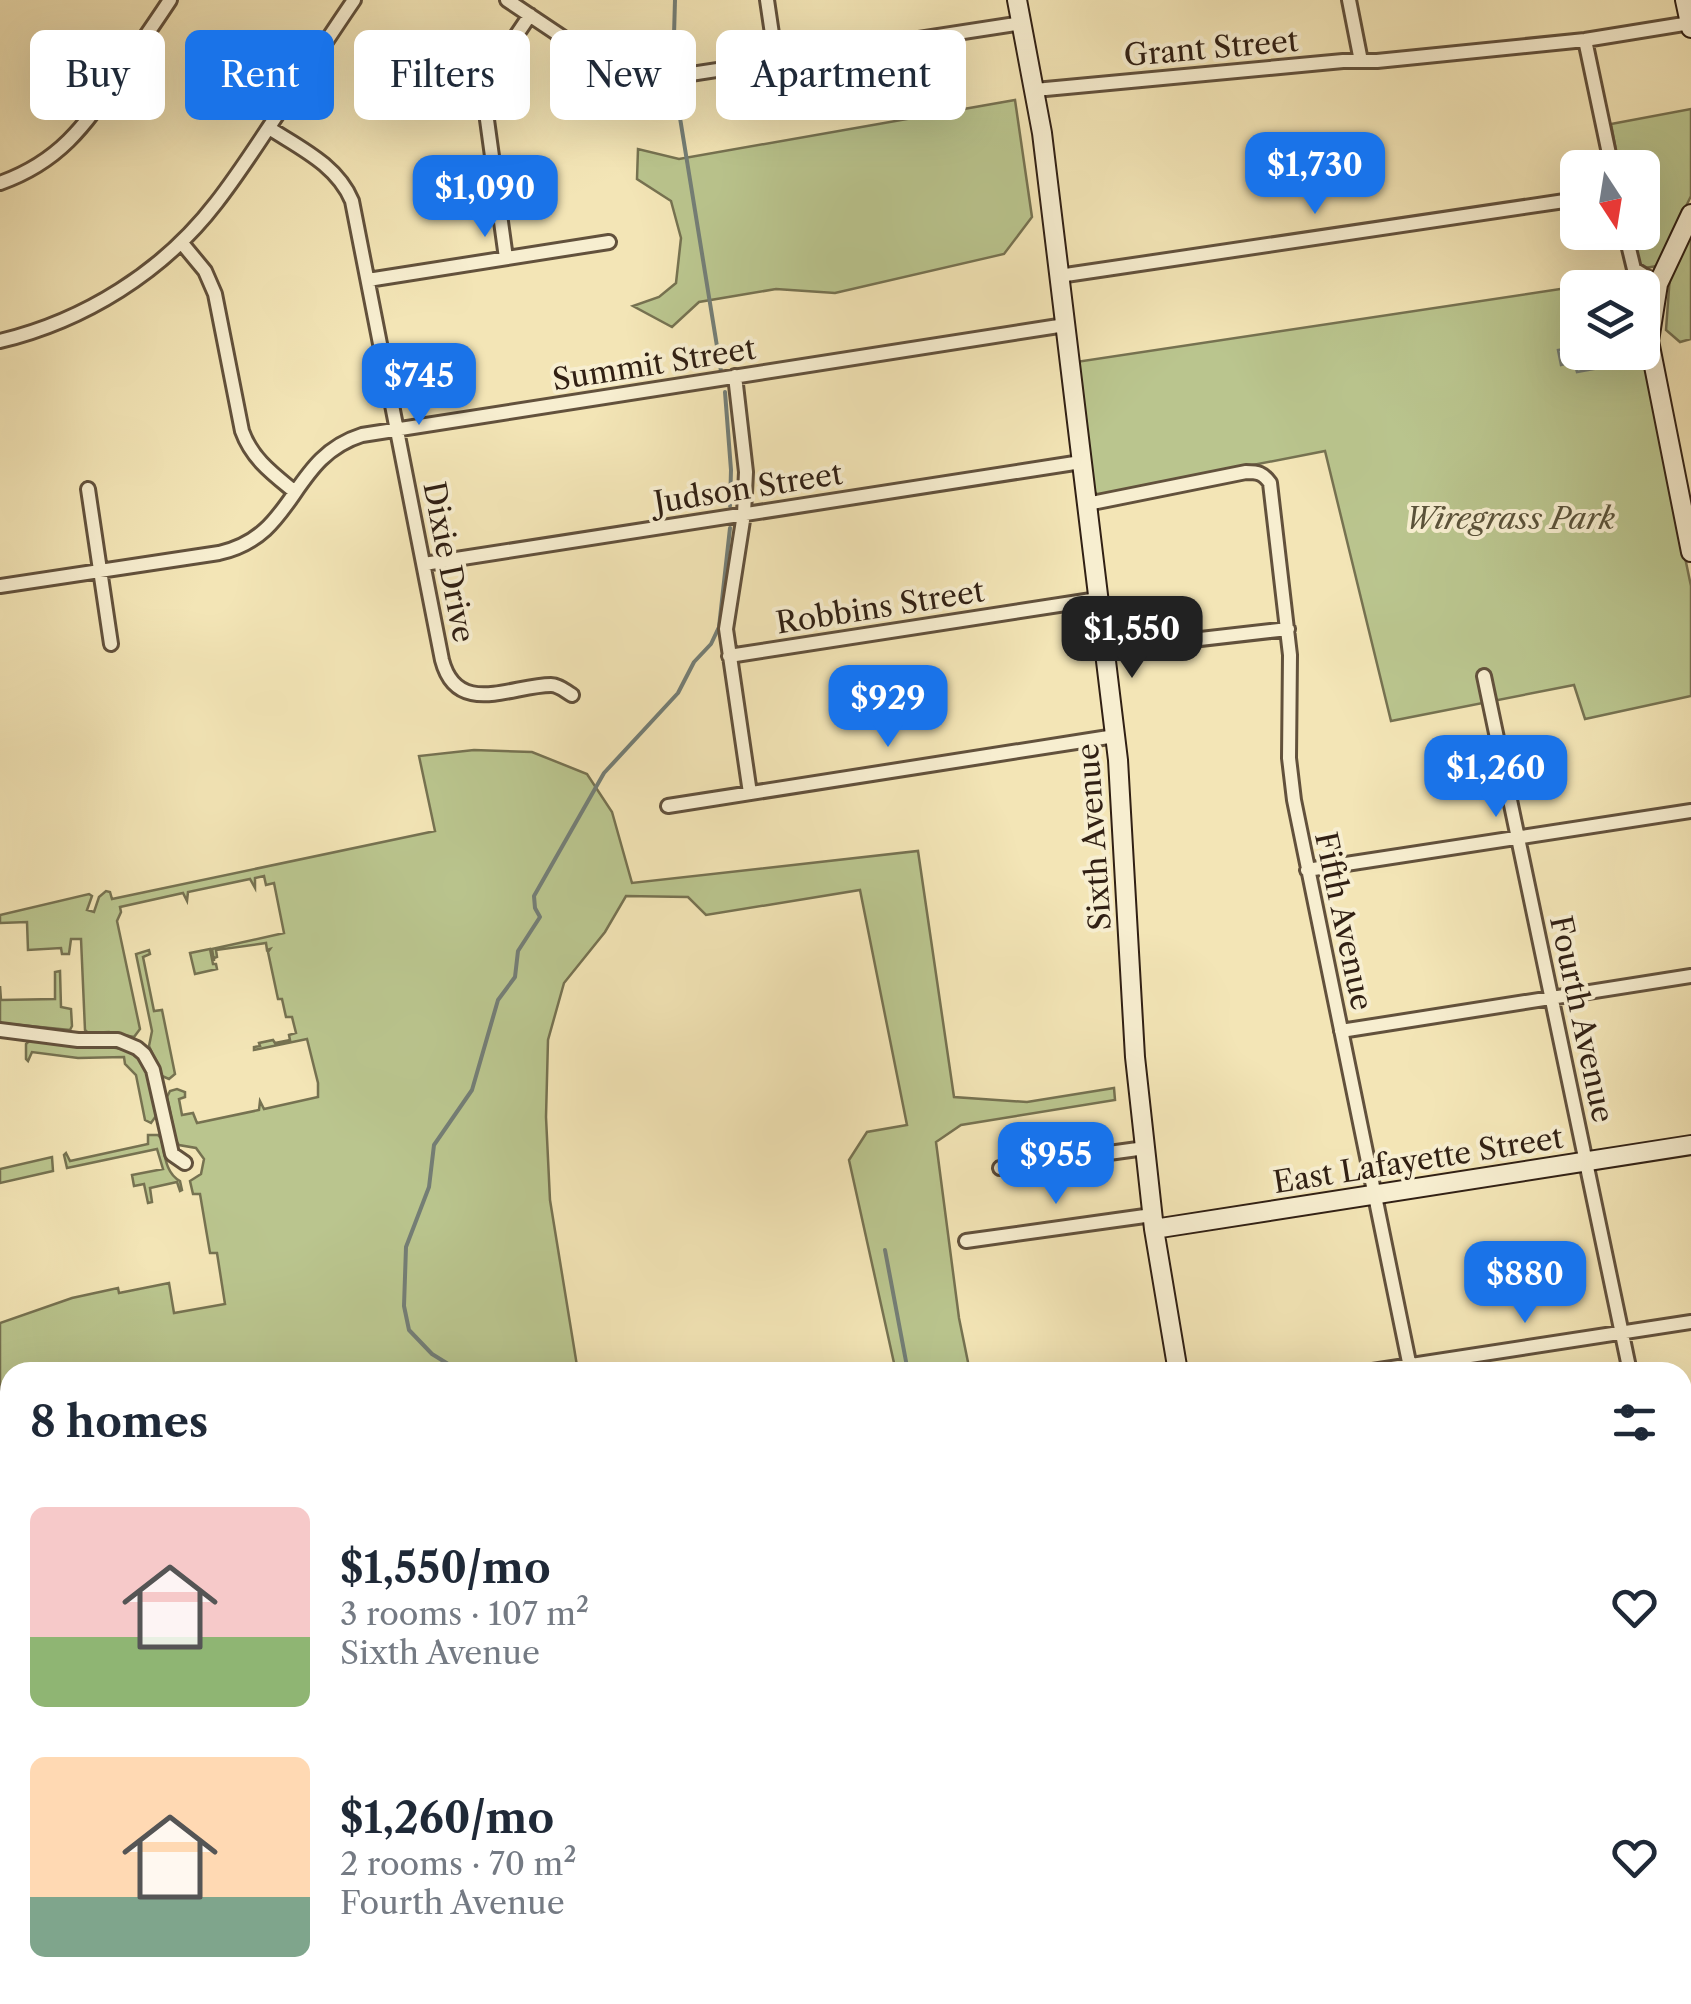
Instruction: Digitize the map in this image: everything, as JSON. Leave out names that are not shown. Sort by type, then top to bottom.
[{"type":"street","points":[[0,183],[38,166],[81,130],[170,0]]},
{"type":"street","points":[[0,341],[47,327],[97,303],[134,281],[181,242],[215,205],[354,0]]},
{"type":"street","points":[[507,0],[619,75],[639,82],[716,70]]},
{"type":"street","points":[[766,0],[771,30]]},
{"type":"street","name":"Sixth Avenue","points":[[1017,0],[1035,90],[1115,736],[1136,1057],[1153,1222],[1176,1362]]},
{"type":"street","points":[[1350,0],[1361,61]]},
{"type":"street","points":[[1685,0],[1690,25]]},
{"type":"street","points":[[506,258],[484,98],[491,73],[530,15]]},
{"type":"street","points":[[966,31],[1022,22]]},
{"type":"street","name":"Grant Street","points":[[1035,90],[1585,40],[1690,25]]},
{"type":"street","points":[[1585,40],[1608,150]]},
{"type":"street","name":"Dixie Drive","points":[[268,128],[342,180],[354,208],[444,666],[455,684],[467,692],[487,695],[556,685],[572,695]]},
{"type":"street","points":[[1059,276],[1560,203]]},
{"type":"street","points":[[1660,280],[1691,214]]},
{"type":"street","points":[[181,242],[201,264],[216,294],[247,444],[264,467],[295,492]]},
{"type":"street","points":[[368,280],[610,242]]},
{"type":"street","name":"Summit Street","points":[[0,586],[241,546],[270,527],[316,464],[342,443],[362,436],[1065,325]]},
{"type":"street","points":[[1654,370],[1691,552]]},
{"type":"street","points":[[734,376],[744,448],[744,514],[726,628],[750,793]]},
{"type":"street","name":"Judson Street","points":[[424,564],[1081,462]]},
{"type":"street","name":"Fifth Avenue","points":[[1087,504],[1246,472],[1258,472],[1270,484],[1290,655],[1289,758],[1294,800],[1409,1362]]},
{"type":"street","points":[[88,489],[111,644]]},
{"type":"street","name":"Robbins Street","points":[[729,656],[1098,599]]},
{"type":"street","points":[[1104,650],[1288,629]]},
{"type":"street","name":"Fourth Avenue","points":[[1484,676],[1628,1362]]},
{"type":"street","points":[[668,806],[1115,736]]},
{"type":"street","points":[[1307,870],[1691,811]]},
{"type":"street","points":[[1341,1031],[1691,976]]},
{"type":"street","points":[[0,1030],[78,1040],[118,1040],[137,1048],[153,1070],[172,1154],[185,1164]]},
{"type":"street","name":"East Lafayette Street","points":[[1153,1222],[1375,1195],[1691,1145]]},
{"type":"street","points":[[1000,1168],[1145,1148]]},
{"type":"street","points":[[966,1242],[1153,1222]]},
{"type":"street","points":[[1451,1362],[1691,1322]]},
{"type":"green space","points":[[1015,100],[1032,217],[1004,254],[835,293],[776,289],[699,302],[672,327],[633,306],[659,297],[676,283],[681,238],[671,201],[637,179],[638,149],[679,159],[901,120],[966,120],[966,109]]},
{"type":"green space","points":[[1691,109],[1691,196],[1657,266],[1645,268],[1638,263],[1635,250],[1660,250],[1660,150],[1616,150],[1611,124]]},
{"type":"green space","points":[[1691,234],[1691,339],[1680,342],[1666,330],[1670,275]]},
{"type":"green space","name":"Wiregrass Park","points":[[1560,289],[1560,370],[1646,370],[1691,586],[1691,696],[1585,719],[1574,685],[1391,721],[1325,451],[1098,495],[1092,490],[1076,362]]},
{"type":"green space","points":[[474,750],[532,752],[587,774],[612,812],[632,883],[918,851],[954,1097],[1027,1102],[1114,1088],[1115,1100],[961,1125],[936,1142],[968,1362],[894,1362],[849,1160],[867,1132],[907,1125],[860,890],[706,915],[688,897],[626,896],[605,932],[564,983],[548,1040],[546,1117],[550,1200],[576,1362],[0,1362],[0,1323],[72,1298],[169,1283],[174,1313],[225,1304],[217,1253],[210,1253],[200,1194],[193,1194],[190,1181],[201,1174],[204,1159],[196,1148],[176,1141],[167,1097],[177,1089],[185,1092],[185,1097],[179,1099],[182,1115],[193,1113],[197,1123],[259,1110],[260,1101],[264,1109],[318,1097],[318,1083],[307,1039],[254,1050],[259,1043],[290,1040],[289,1035],[296,1033],[292,1017],[286,1017],[282,999],[278,999],[266,943],[216,950],[214,961],[212,949],[284,933],[274,883],[266,885],[264,876],[255,878],[255,888],[250,879],[188,892],[187,901],[183,893],[120,907],[117,921],[140,1029],[134,1037],[85,1030],[81,939],[71,939],[69,954],[62,954],[61,948],[28,950],[27,922],[0,923],[0,915],[89,894],[92,896],[87,910],[94,912],[99,897],[106,891],[112,899],[435,831],[419,756]]},
{"type":"green space","points":[[210,949],[217,969],[195,974],[190,953]]},
{"type":"green space","points":[[149,950],[150,954],[143,957],[154,1011],[162,1010],[175,1074],[169,1079],[162,1076],[149,1046],[152,1031],[136,954]]},
{"type":"green space","points":[[60,971],[61,1007],[71,1009],[70,1030],[0,1023],[0,986],[1,1000],[55,999],[55,972]]},
{"type":"green space","points":[[30,1040],[116,1048],[133,1054],[148,1075],[156,1116],[151,1123],[145,1120],[136,1075],[125,1064],[124,1057],[78,1058],[32,1052],[28,1061],[26,1044]]},
{"type":"green space","points":[[148,1135],[161,1138],[168,1168],[180,1181],[182,1190],[177,1182],[150,1188],[152,1202],[148,1203],[144,1184],[134,1186],[132,1175],[163,1169],[157,1149],[67,1168],[66,1153],[70,1161],[148,1144]]},
{"type":"green space","points":[[52,1157],[53,1171],[0,1183],[0,1169]]},
{"type":"waterway","points":[[674,30],[675,0]]},
{"type":"waterway","points":[[680,120],[721,371]]},
{"type":"waterway","points":[[725,392],[730,506]]},
{"type":"waterway","points":[[445,1362],[409,1330],[404,1306],[406,1247],[429,1187],[434,1145],[472,1090],[498,1000],[515,977],[518,951],[540,917],[534,896],[604,773],[678,693],[694,662],[711,644],[719,627],[730,528]]},
{"type":"waterway","points":[[885,1250],[906,1362]]}]
